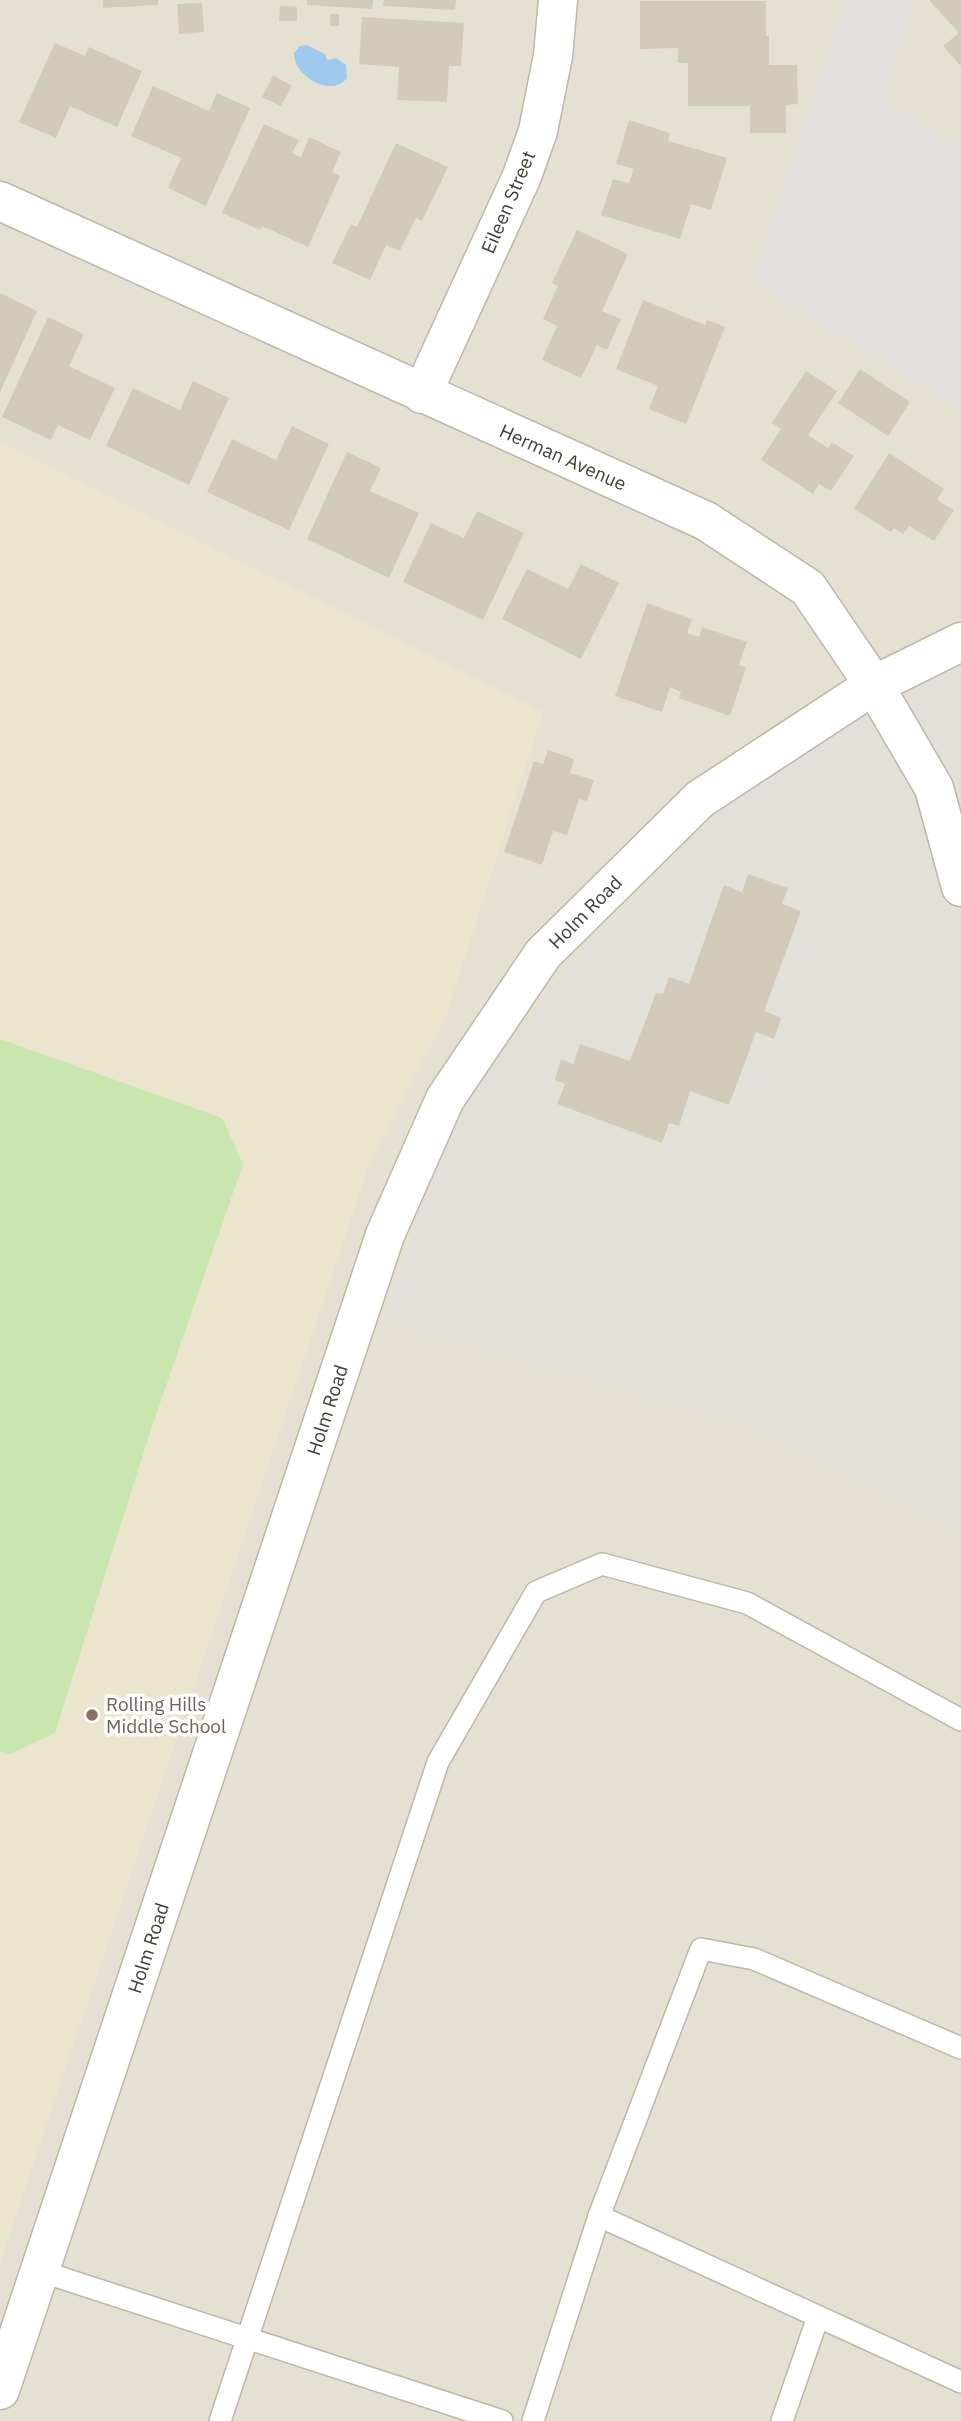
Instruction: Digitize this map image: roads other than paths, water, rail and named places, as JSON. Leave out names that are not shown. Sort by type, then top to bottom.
[{"type":"street","name":"Eileen Street","points":[[422,394],[530,154],[547,92],[558,0]]},
{"type":"street","name":"Herman Avenue","points":[[0,201],[706,521],[808,588],[874,685],[934,788],[961,887]]},
{"type":"street","name":"Holm Road","points":[[0,2390],[385,1235],[445,1100],[543,954],[700,799],[874,685],[961,642]]},
{"type":"lane","points":[[220,2421],[438,1762],[536,1592],[603,1564],[747,1603],[961,1720]]},
{"type":"lane","points":[[533,2421],[599,2216],[701,1950],[754,1959],[961,2048]]},
{"type":"lane","points":[[599,2216],[961,2382]]},
{"type":"lane","points":[[40,2271],[502,2421]]},
{"type":"lane","points":[[782,2421],[818,2317]]},
{"type":"water","points":[[307,45],[325,54],[327,60],[336,58],[346,65],[347,78],[332,86],[314,82],[306,76],[295,61],[294,53],[300,46]]},
{"type":"place","name":"Rolling Hills Middle School","points":[[92,1715]]}]
